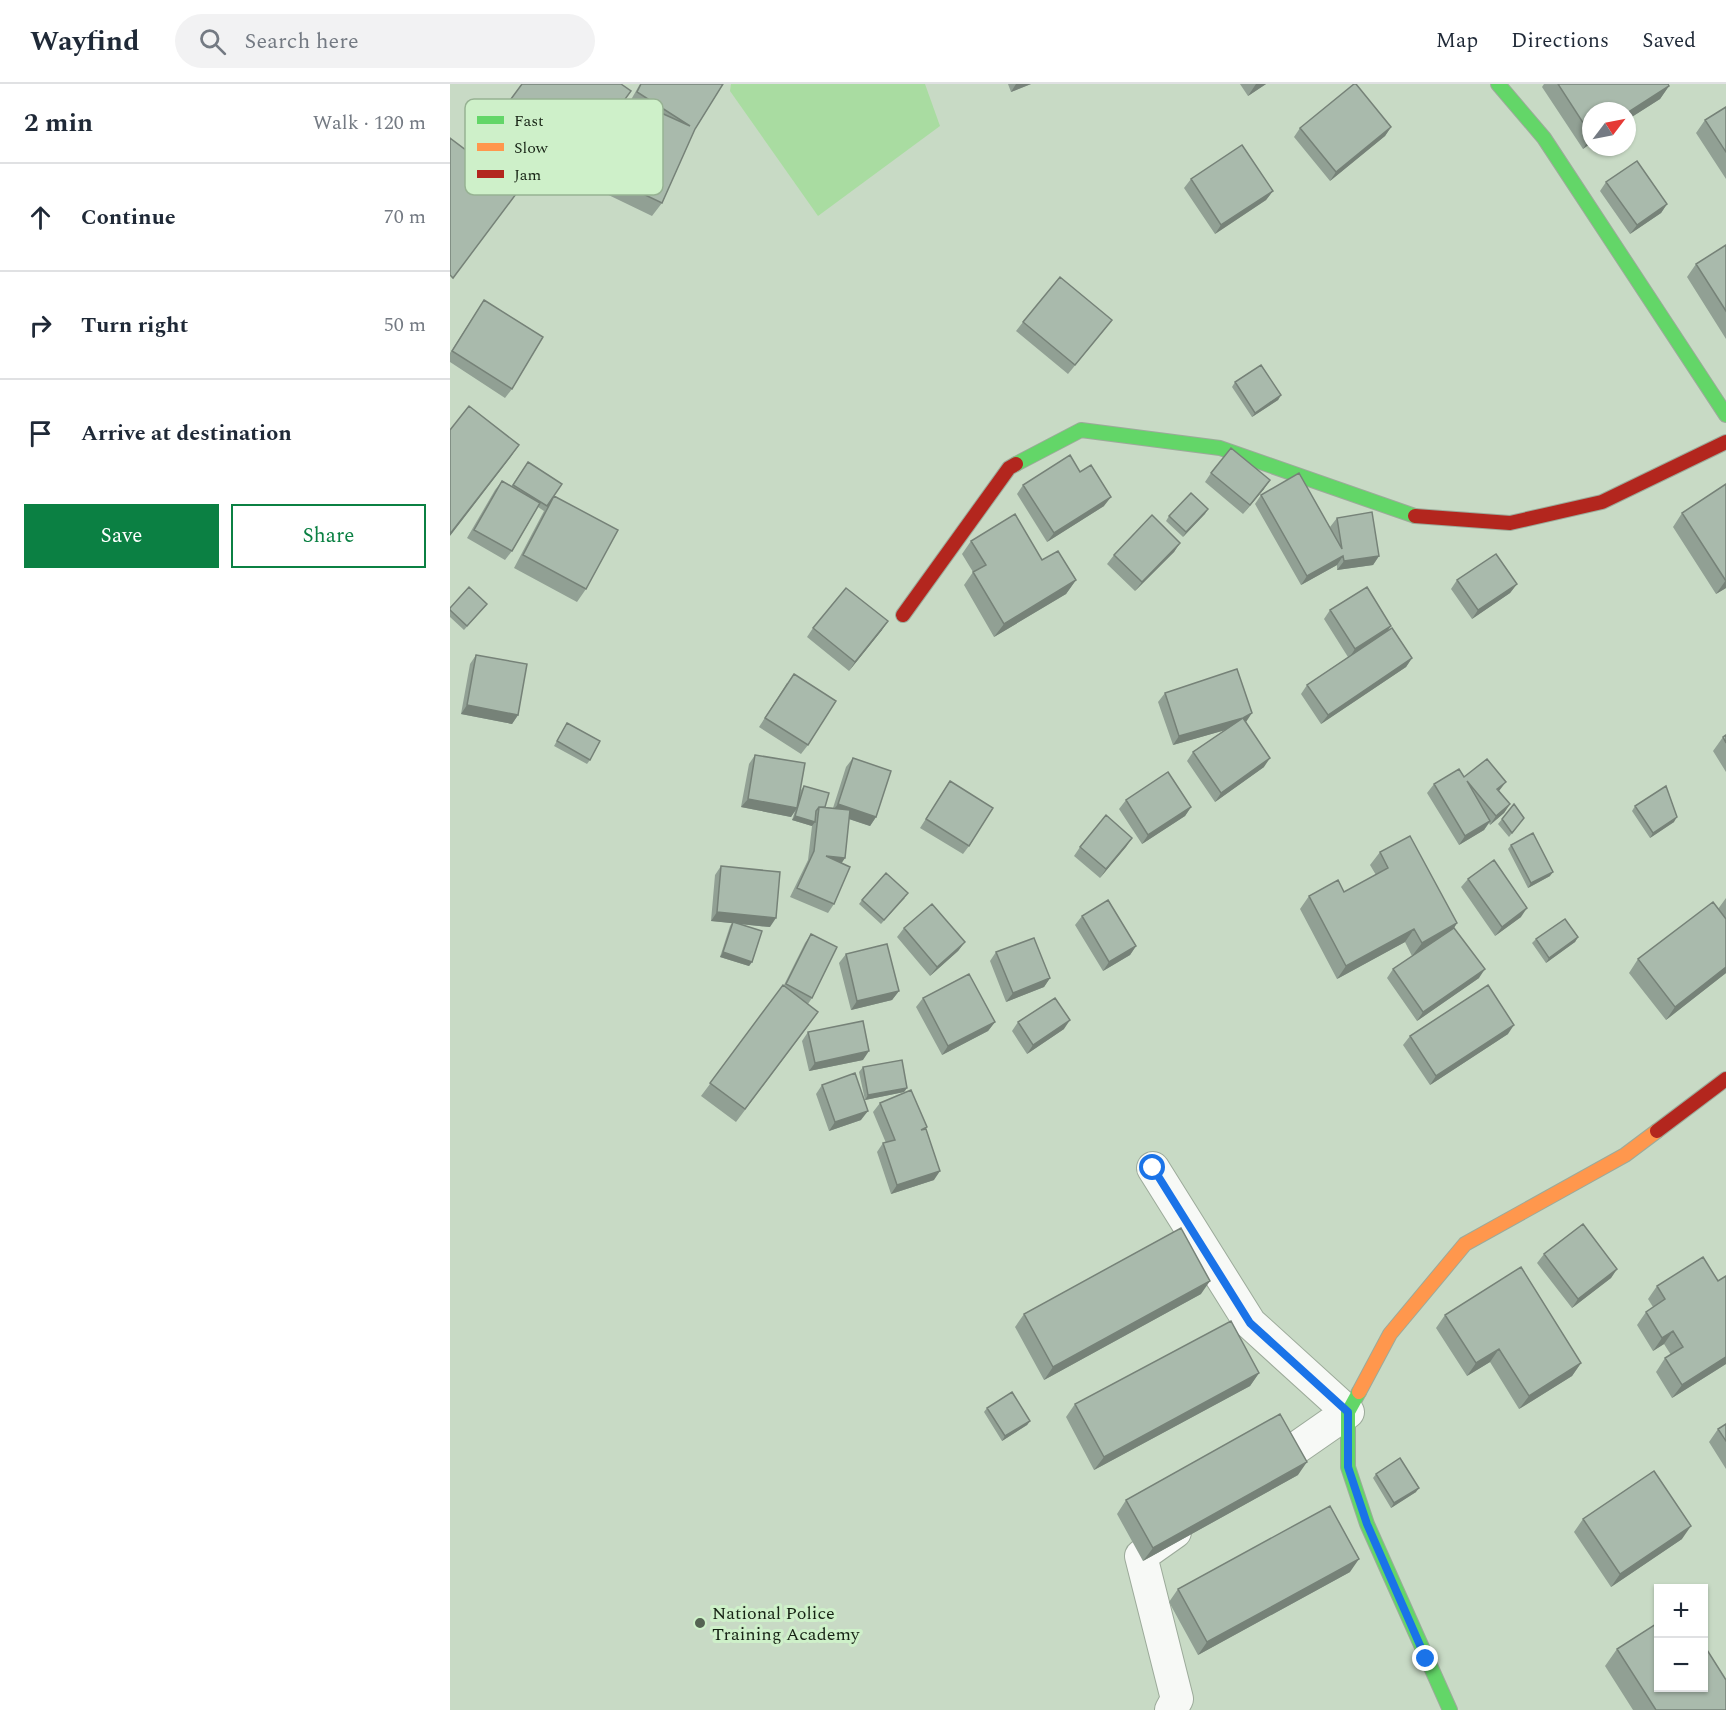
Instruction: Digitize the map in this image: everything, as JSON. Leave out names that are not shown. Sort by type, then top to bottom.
[{"type":"street","points":[[1498,84],[1544,138],[1726,415]]},
{"type":"street","points":[[903,615],[1009,468],[1081,430],[1220,448],[1413,516],[1510,523],[1602,502],[1726,442]]},
{"type":"street","points":[[1245,1484],[1348,1412],[1390,1334],[1465,1244],[1625,1155],[1726,1079]]},
{"type":"street","points":[[1153,1168],[1250,1323],[1348,1412],[1348,1467],[1367,1524],[1450,1710]]},
{"type":"street","points":[[1171,1710],[1177,1699],[1141,1556],[1197,1517]]},
{"type":"green space","points":[[731,84],[925,84],[940,126],[818,216],[730,91]]},
{"type":"building","points":[[522,84],[621,84],[631,91],[625,99],[511,99]]},
{"type":"building","points":[[641,84],[723,84],[695,129],[662,203],[645,195],[663,195],[663,114],[690,126],[663,109],[663,99],[648,99],[637,92]]},
{"type":"building","points":[[1354,84],[1391,127],[1336,172],[1300,128]]},
{"type":"building","points":[[1558,84],[1668,84],[1669,86],[1636,107],[1636,102],[1582,102],[1582,121]]},
{"type":"building","points":[[1726,107],[1726,152],[1705,120]]},
{"type":"building","points":[[450,138],[465,149],[465,195],[515,195],[453,278],[450,275]]},
{"type":"building","points":[[1242,145],[1273,191],[1221,225],[1191,179]]},
{"type":"building","points":[[1637,161],[1667,204],[1637,225],[1606,182]]},
{"type":"building","points":[[1726,245],[1726,311],[1696,264]]},
{"type":"building","points":[[1060,277],[1112,320],[1075,365],[1023,322]]},
{"type":"building","points":[[484,300],[543,337],[512,389],[452,351]]},
{"type":"building","points":[[1261,365],[1281,395],[1255,413],[1235,382]]},
{"type":"building","points":[[469,406],[519,445],[450,534],[450,430]]},
{"type":"building","points":[[1231,448],[1270,480],[1250,505],[1211,473]]},
{"type":"building","points":[[1070,455],[1080,472],[1091,465],[1111,497],[1054,533],[1023,485]]},
{"type":"building","points":[[528,462],[562,484],[547,506],[513,485]]},
{"type":"building","points":[[1299,473],[1342,549],[1337,518],[1372,512],[1379,556],[1344,561],[1343,556],[1307,576],[1261,495]]},
{"type":"building","points":[[502,481],[540,503],[512,551],[474,530]]},
{"type":"building","points":[[1726,484],[1726,581],[1682,513]]},
{"type":"building","points":[[1191,493],[1208,509],[1186,532],[1169,516]]},
{"type":"building","points":[[554,496],[618,530],[586,589],[523,555]]},
{"type":"building","points":[[1015,514],[1042,560],[1058,551],[1076,580],[1004,624],[973,572],[986,565],[971,541]]},
{"type":"building","points":[[1152,515],[1180,543],[1142,582],[1114,555]]},
{"type":"building","points":[[1496,554],[1517,584],[1478,610],[1457,580]]},
{"type":"building","points":[[469,587],[487,604],[467,626],[450,608]]},
{"type":"building","points":[[1367,587],[1391,626],[1355,649],[1330,610]]},
{"type":"building","points":[[846,588],[888,621],[855,662],[813,628]]},
{"type":"building","points":[[1392,628],[1412,658],[1328,715],[1307,685]]},
{"type":"building","points":[[476,655],[527,664],[518,715],[467,705]]},
{"type":"building","points":[[1237,669],[1252,713],[1243,718],[1179,736],[1165,693]]},
{"type":"building","points":[[794,674],[836,701],[808,745],[765,718]]},
{"type":"building","points":[[1243,718],[1270,758],[1221,793],[1193,752]]},
{"type":"building","points":[[567,723],[600,741],[590,760],[557,741]]},
{"type":"building","points":[[755,755],[805,763],[797,808],[748,799]]},
{"type":"building","points":[[853,758],[891,771],[876,817],[838,804]]},
{"type":"building","points":[[1487,759],[1506,782],[1497,789],[1510,804],[1496,816],[1467,781],[1490,821],[1465,836],[1434,784],[1459,769],[1464,777]]},
{"type":"building","points":[[1168,772],[1191,807],[1148,835],[1126,800]]},
{"type":"building","points":[[950,781],[993,808],[969,846],[926,819]]},
{"type":"building","points":[[804,786],[829,793],[825,807],[819,807],[816,811],[815,822],[795,816]]},
{"type":"building","points":[[1666,786],[1677,817],[1653,833],[1635,806]]},
{"type":"building","points":[[1514,804],[1524,818],[1512,833],[1502,819]]},
{"type":"building","points":[[819,807],[850,810],[845,858],[826,856],[850,867],[834,904],[797,888],[814,851]]},
{"type":"building","points":[[1106,815],[1132,838],[1106,869],[1080,847]]},
{"type":"building","points":[[1533,833],[1553,872],[1531,883],[1511,845]]},
{"type":"building","points":[[1410,836],[1457,923],[1422,943],[1414,929],[1346,966],[1309,896],[1338,880],[1344,892],[1388,868],[1380,852]]},
{"type":"building","points":[[1494,860],[1527,908],[1502,927],[1468,879]]},
{"type":"building","points":[[721,866],[780,872],[776,918],[717,912]]},
{"type":"building","points":[[886,873],[908,893],[884,920],[862,900]]},
{"type":"building","points":[[1108,900],[1136,946],[1109,962],[1082,916]]},
{"type":"building","points":[[1713,902],[1726,919],[1726,967],[1675,1007],[1638,959]]},
{"type":"building","points":[[932,904],[965,942],[937,967],[904,928]]},
{"type":"building","points":[[1565,919],[1578,937],[1549,958],[1536,939]]},
{"type":"building","points":[[733,922],[762,931],[752,962],[723,952]]},
{"type":"building","points":[[1454,928],[1485,969],[1423,1012],[1393,969]]},
{"type":"building","points":[[811,934],[837,947],[812,998],[786,984]]},
{"type":"building","points":[[1034,938],[1050,978],[1013,993],[996,952]]},
{"type":"building","points":[[887,944],[899,991],[857,1001],[846,954]]},
{"type":"building","points":[[969,974],[995,1022],[948,1046],[923,998]]},
{"type":"building","points":[[783,985],[818,1012],[745,1109],[710,1083]]},
{"type":"building","points":[[1488,985],[1514,1025],[1436,1076],[1410,1036]]},
{"type":"building","points":[[1055,998],[1070,1020],[1033,1045],[1018,1022]]},
{"type":"building","points":[[863,1021],[869,1051],[815,1063],[808,1032]]},
{"type":"building","points":[[902,1060],[907,1088],[868,1095],[863,1067]]},
{"type":"building","points":[[855,1073],[868,1111],[835,1122],[822,1085]]},
{"type":"building","points":[[911,1090],[927,1127],[921,1130],[926,1129],[940,1171],[897,1185],[883,1143],[895,1140],[880,1103]]},
{"type":"building","points":[[1583,1224],[1617,1269],[1578,1299],[1544,1254]]},
{"type":"building","points":[[1181,1228],[1210,1281],[1053,1367],[1024,1314]]},
{"type":"building","points":[[1703,1257],[1718,1281],[1726,1276],[1726,1357],[1682,1385],[1665,1358],[1683,1347],[1673,1331],[1662,1338],[1646,1312],[1665,1299],[1657,1286]]},
{"type":"building","points":[[1521,1267],[1581,1363],[1529,1396],[1499,1349],[1476,1363],[1445,1315]]},
{"type":"building","points":[[1231,1321],[1259,1373],[1104,1457],[1075,1404]]},
{"type":"building","points":[[1012,1392],[1030,1421],[1005,1436],[987,1408]]},
{"type":"building","points":[[1280,1414],[1307,1462],[1153,1548],[1126,1500]]},
{"type":"building","points":[[1726,1424],[1726,1441],[1718,1429]]},
{"type":"building","points":[[1400,1458],[1419,1488],[1394,1503],[1376,1474]]},
{"type":"building","points":[[1654,1471],[1691,1526],[1620,1574],[1583,1519]]},
{"type":"building","points":[[1330,1506],[1359,1559],[1207,1642],[1178,1589]]},
{"type":"building","points":[[1654,1625],[1654,1692],[1708,1692],[1708,1651],[1726,1680],[1726,1710],[1656,1710],[1617,1649]]},
{"type":"traffic: fast","points":[[1498,84],[1544,138],[1726,415]]},
{"type":"traffic: fast","points":[[1016,464],[1081,430],[1220,448],[1415,516]]},
{"type":"traffic: fast","points":[[1359,1392],[1348,1412],[1348,1467],[1367,1524],[1450,1710]]},
{"type":"traffic: slow","points":[[1359,1392],[1390,1334],[1465,1244],[1625,1155],[1657,1131]]},
{"type":"traffic: jam","points":[[1415,516],[1510,523],[1602,502],[1726,442]]},
{"type":"traffic: jam","points":[[903,615],[1009,468],[1016,464]]},
{"type":"traffic: jam","points":[[1657,1131],[1726,1079]]},
{"type":"place","name":"National Police Training Academy","points":[[700,1623]]},
{"type":"route","points":[[1153,1168],[1250,1323],[1348,1412],[1348,1467],[1367,1524],[1426,1659]]}]
